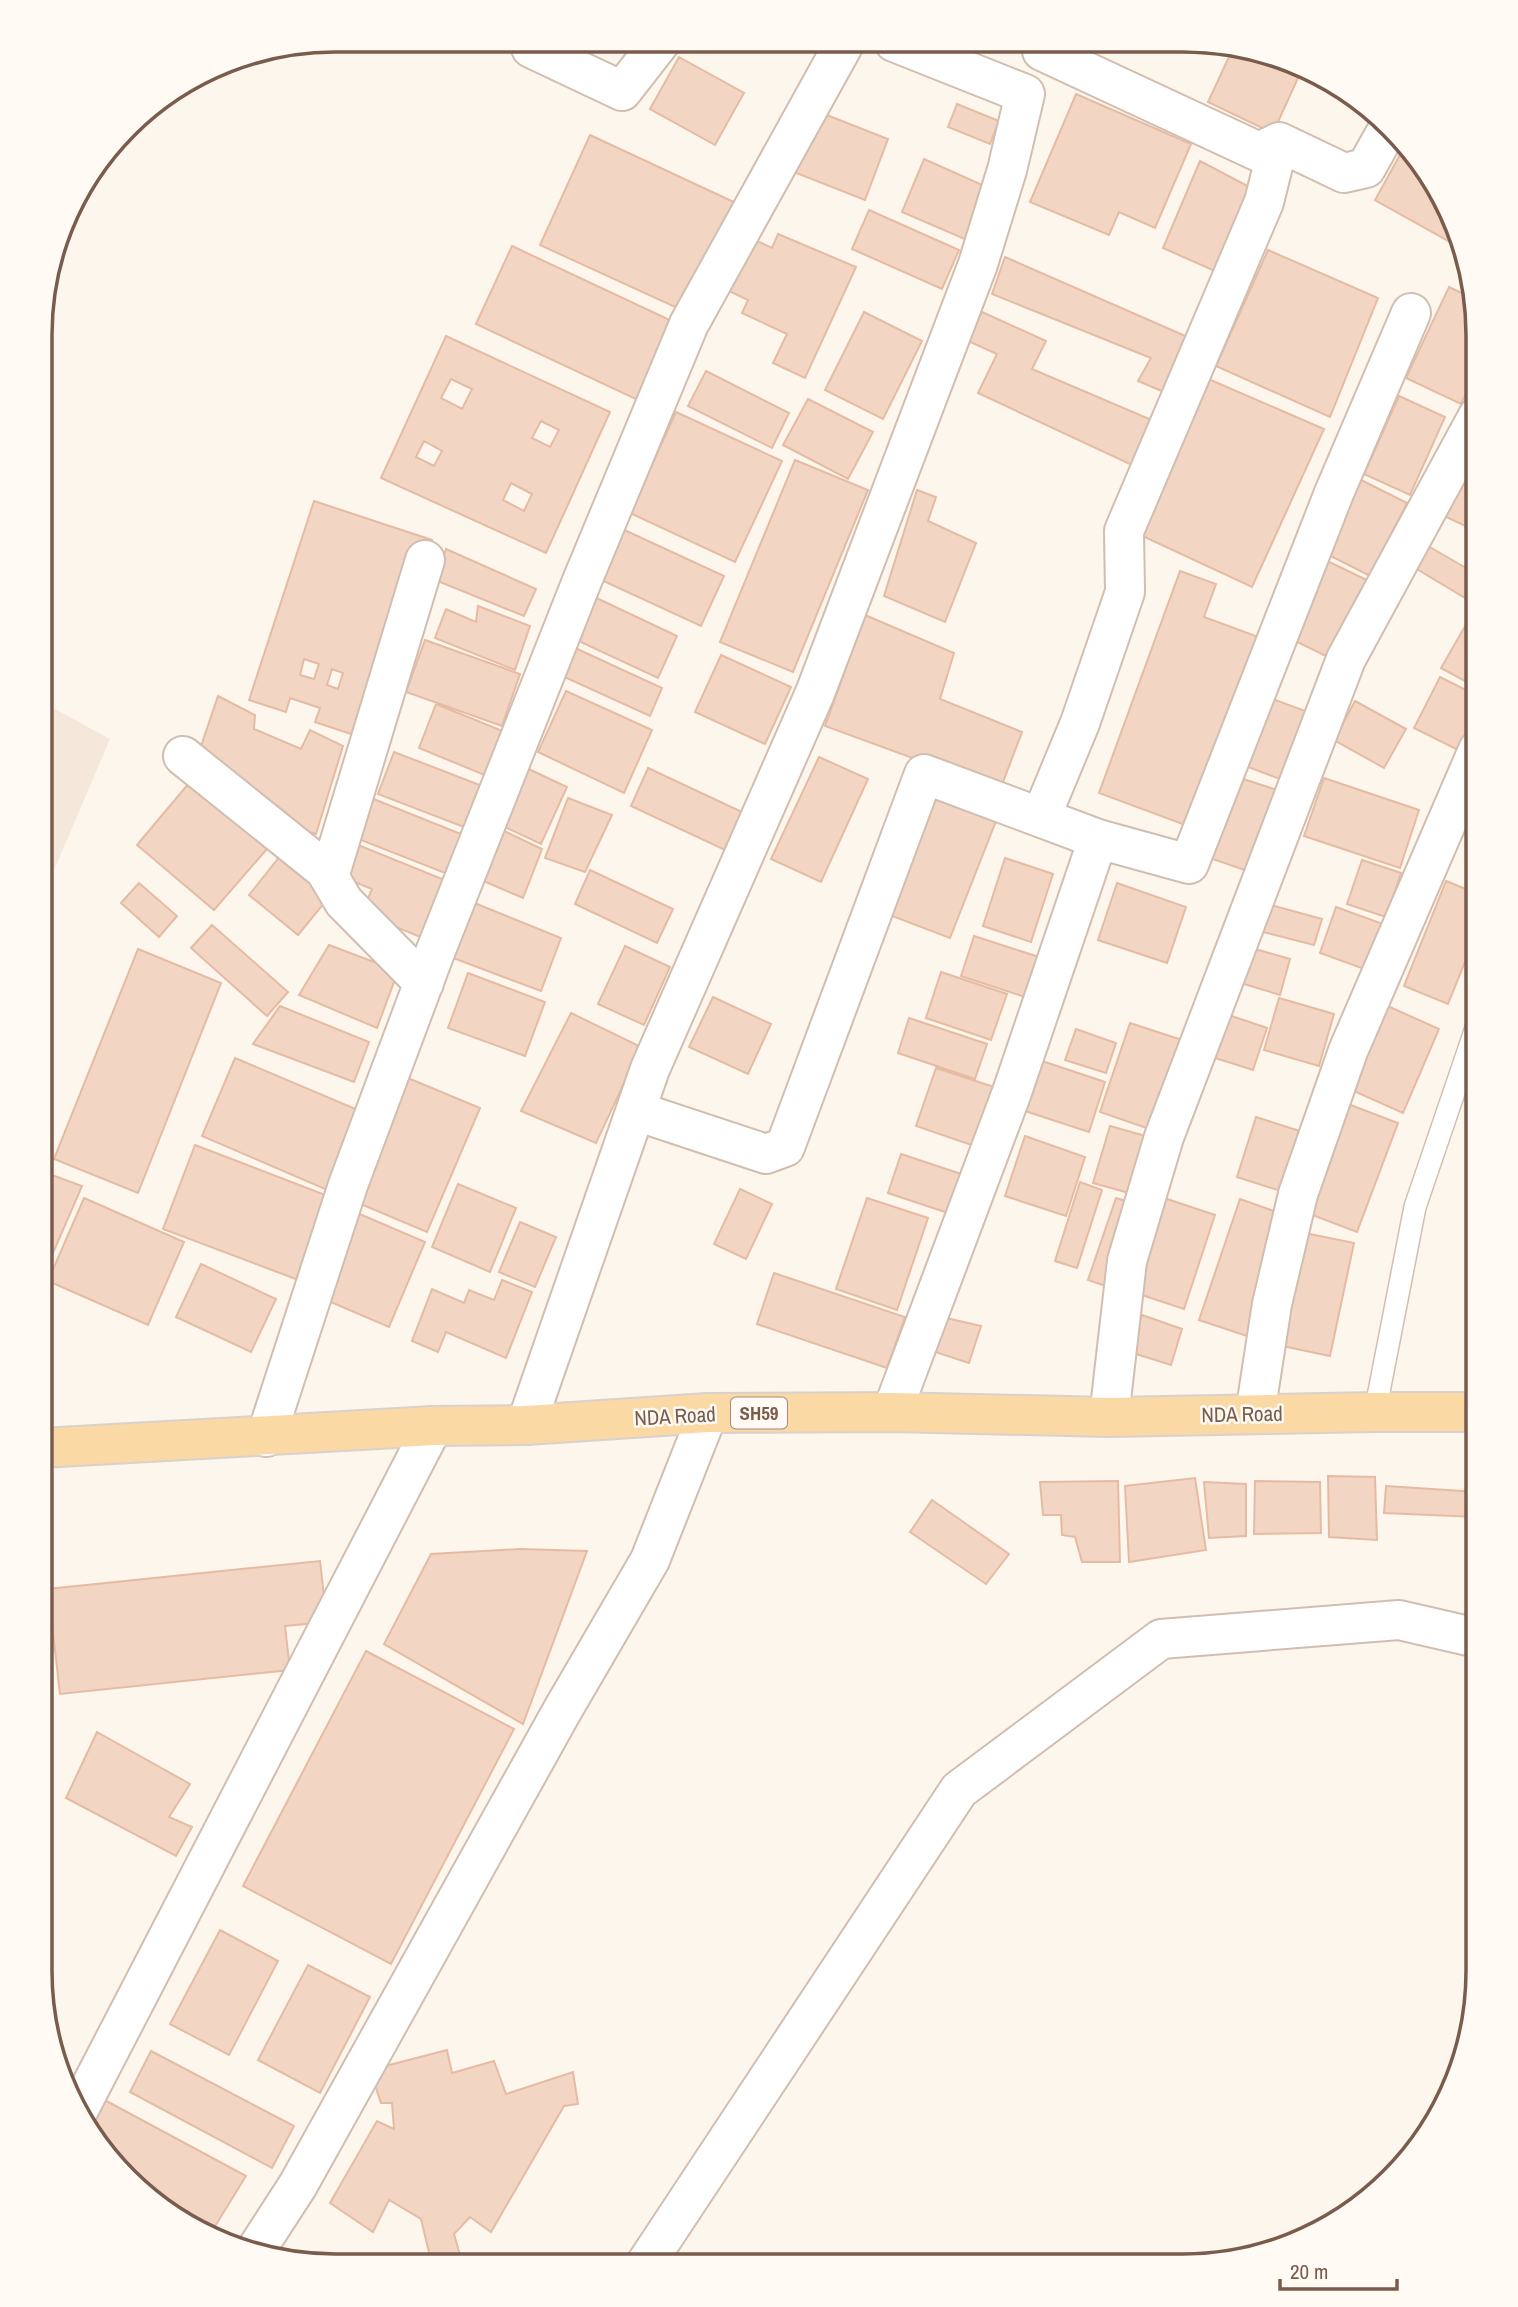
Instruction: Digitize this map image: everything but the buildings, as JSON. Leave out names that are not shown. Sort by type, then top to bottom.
[{"type":"main road","name":"NDA Road","points":[[52,1447],[433,1426],[526,1425],[708,1413],[892,1412],[1109,1417],[1466,1412]]},
{"type":"street","points":[[539,52],[622,91],[652,52]]},
{"type":"street","points":[[265,1437],[348,1185],[424,983],[577,594],[689,324],[839,52]]},
{"type":"street","points":[[919,52],[1025,94]]},
{"type":"street","points":[[526,1425],[650,1069],[820,680],[978,264],[1007,170],[1025,94],[1042,52]]},
{"type":"street","points":[[1054,52],[1259,152],[1279,142]]},
{"type":"street","points":[[1279,142],[1344,173],[1366,168],[1384,136]]},
{"type":"street","points":[[1041,817],[1080,723],[1125,592],[1124,531],[1264,202],[1279,142]]},
{"type":"street","points":[[636,1111],[766,1154],[785,1147],[924,774],[1098,839],[1189,864],[1334,493],[1412,313]]},
{"type":"street","points":[[1109,1417],[1127,1261],[1164,1137],[1346,659],[1466,438]]},
{"type":"street","points":[[329,877],[425,560]]},
{"type":"street","points":[[183,756],[325,870],[344,902],[424,983]]},
{"type":"street","points":[[1255,1414],[1272,1304],[1298,1194],[1348,1051],[1466,778]]},
{"type":"street","points":[[892,1412],[1012,1092],[1098,839]]},
{"type":"street","points":[[260,2244],[298,2185],[562,1711],[650,1560],[708,1413]]},
{"type":"street","points":[[84,2100],[433,1426]]},
{"type":"street","points":[[652,2254],[959,1790],[1161,1639],[1399,1620],[1466,1635]]},
{"type":"lane","points":[[1375,1412],[1415,1207],[1466,1060]]},
{"type":"shaded area","points":[[52,707],[110,739],[52,875]]}]
